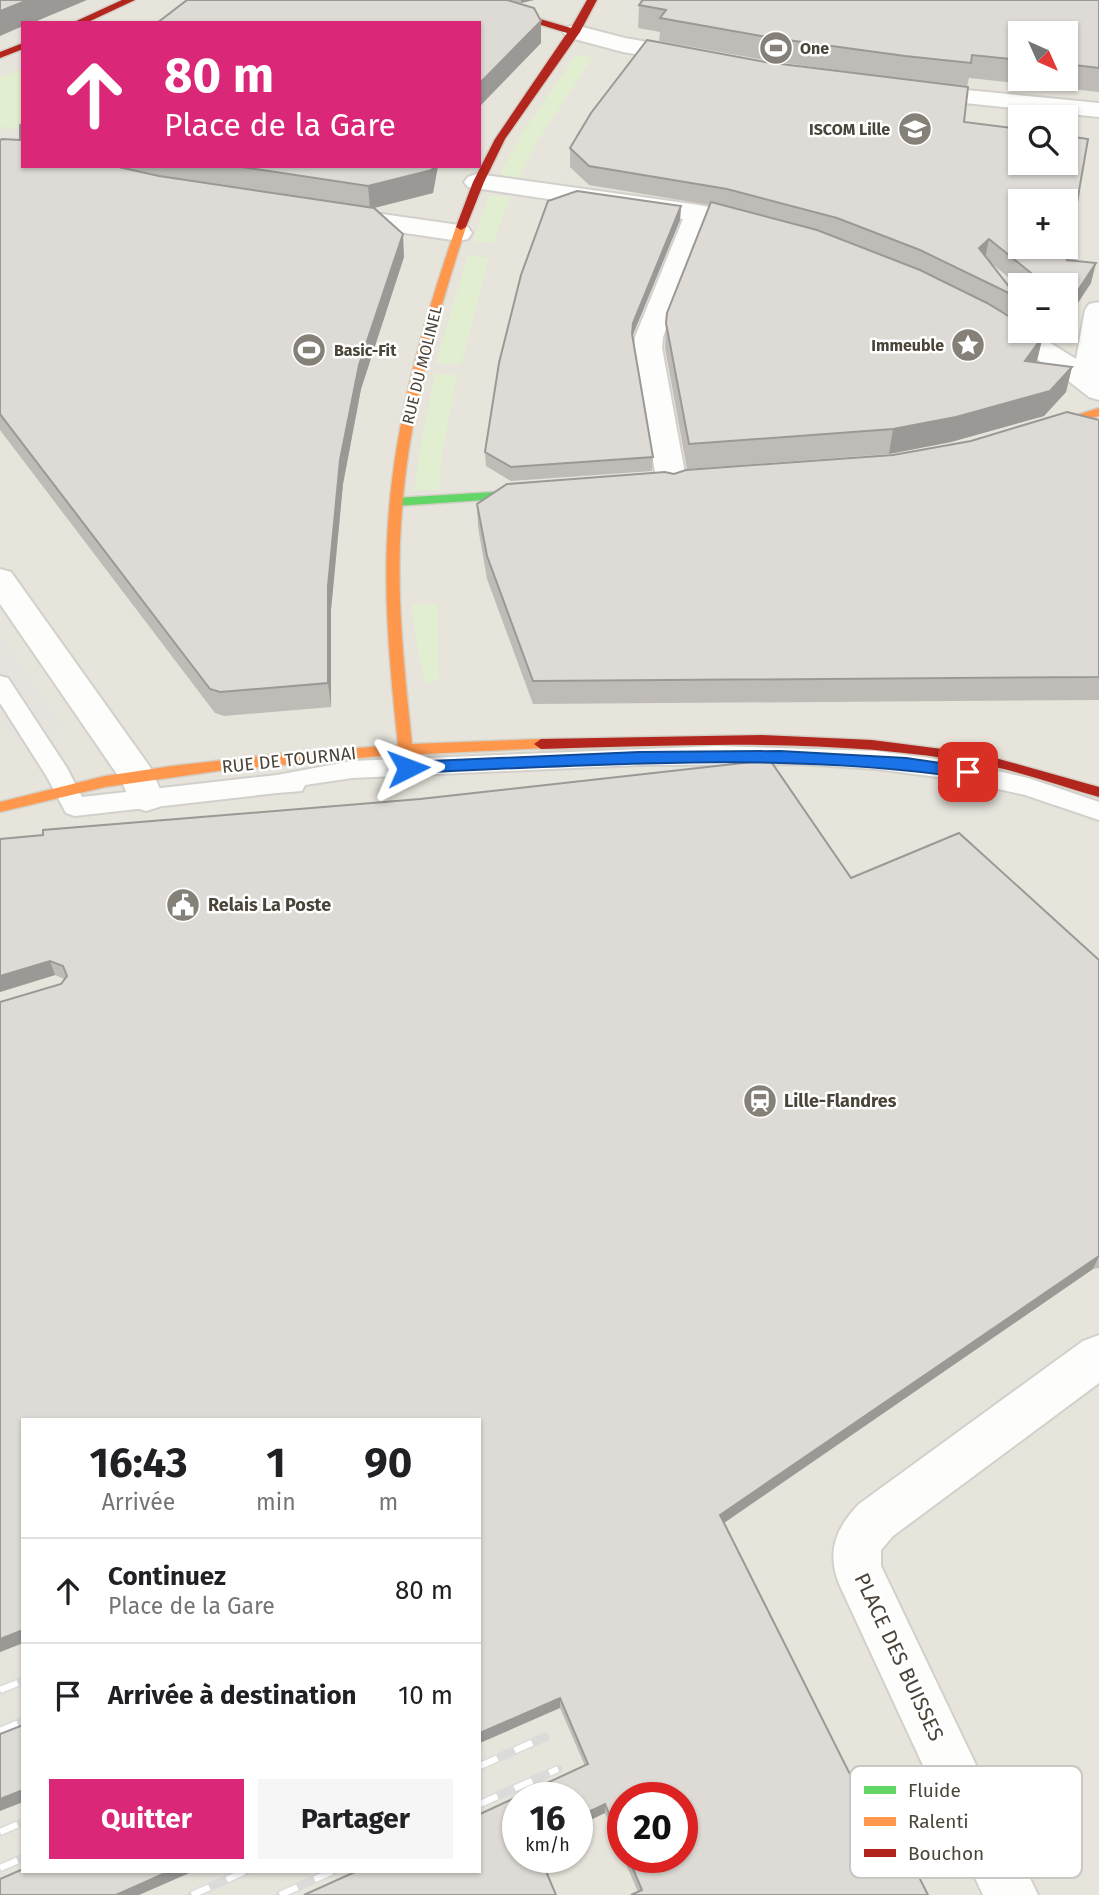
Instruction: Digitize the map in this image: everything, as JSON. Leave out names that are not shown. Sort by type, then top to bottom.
[{"type":"street","points":[[82,21],[130,0]]},
{"type":"street","points":[[465,0],[622,45],[718,62]]},
{"type":"street","name":"RUE DU MOLINEL","points":[[407,758],[393,613],[393,545],[405,438],[418,370],[459,233],[478,182],[500,140],[575,32],[592,0]]},
{"type":"street","points":[[0,55],[21,47]]},
{"type":"street","points":[[892,89],[1099,110]]},
{"type":"street","points":[[478,182],[699,213],[777,230]]},
{"type":"street","points":[[311,212],[459,233]]},
{"type":"street","points":[[671,484],[648,348],[649,337],[699,213]]},
{"type":"street","points":[[970,307],[1013,331],[1093,386],[1099,310]]},
{"type":"street","points":[[1020,435],[1099,412]]},
{"type":"street","points":[[396,502],[561,491]]},
{"type":"street","points":[[0,580],[142,787]]},
{"type":"street","name":"RUE DE TOURNAI","points":[[142,787],[540,743],[790,740],[899,755]]},
{"type":"street","points":[[899,755],[979,757],[1035,771],[1099,792]]},
{"type":"street","points":[[0,807],[66,790]]},
{"type":"street","name":"PLACE DES BUISSES","points":[[950,1766],[857,1569],[855,1552],[862,1535],[876,1520],[1099,1356]]},
{"type":"street","name":"PLACE DES BUISSES","points":[[1003,1878],[1011,1895]]},
{"type":"lane","points":[[0,684],[66,790]]},
{"type":"lane","name":"RUE DE TOURNAI","points":[[277,784],[300,776],[407,758],[453,765],[639,758],[899,755]]},
{"type":"lane","points":[[899,755],[1017,782],[1099,811]]},
{"type":"lane","name":"RUE DE TOURNAI","points":[[66,790],[75,807],[142,787],[277,784],[320,788],[405,779],[453,765]]},
{"type":"shaded area","points":[[0,0],[1099,0],[1099,1895],[0,1895]]},
{"type":"shaded area","points":[[0,636],[62,727],[20,746],[0,716]]},
{"type":"green space","points":[[576,55],[593,57],[537,142],[517,182],[509,180],[500,173],[521,135]]},
{"type":"green space","points":[[21,69],[21,125],[14,130],[0,126],[0,78]]},
{"type":"green space","points":[[489,195],[510,197],[493,243],[473,241]]},
{"type":"green space","points":[[468,255],[489,258],[461,364],[436,363]]},
{"type":"green space","points":[[435,374],[457,375],[442,455],[439,490],[415,490],[419,454]]},
{"type":"green space","points":[[437,604],[439,680],[429,683],[425,681],[416,640],[412,605]]},
{"type":"building","points":[[0,0],[28,0],[0,11]]},
{"type":"building","points":[[187,0],[507,0],[534,8],[541,21],[481,82],[481,21],[160,21]]},
{"type":"building","points":[[643,0],[1099,0],[1099,68],[1078,65],[1078,21],[1008,21],[1008,59],[972,55],[971,63],[773,38],[660,18],[666,10],[639,5]]},
{"type":"building","points":[[647,40],[765,62],[968,87],[964,122],[1008,128],[1008,175],[1078,175],[1078,138],[1088,139],[1078,197],[1078,189],[1008,189],[1008,254],[989,239],[979,248],[1008,285],[1008,293],[920,250],[837,218],[727,189],[589,166],[570,148],[591,113]]},
{"type":"building","points":[[20,125],[21,168],[123,168],[159,176],[374,208],[403,234],[359,365],[340,460],[328,586],[328,683],[220,692],[210,689],[0,414],[0,140],[20,140]]},
{"type":"building","points":[[248,168],[432,168],[368,186]]},
{"type":"building","points":[[577,191],[681,206],[633,323],[632,334],[653,457],[511,467],[485,452],[499,363],[521,275],[548,201]]},
{"type":"building","points":[[711,202],[817,230],[920,270],[1008,316],[1008,343],[1038,343],[1025,361],[1072,367],[1050,391],[956,417],[893,429],[689,444],[666,323],[667,313]]},
{"type":"building","points":[[1014,259],[1067,259],[1096,263],[1078,290],[1078,273],[1031,273]]},
{"type":"building","points":[[1067,412],[1099,420],[1099,677],[533,681],[487,556],[477,504],[507,484],[665,472],[674,474],[686,470],[893,455],[971,441]]},
{"type":"building","points":[[770,760],[851,878],[959,833],[1099,960],[1099,1256],[720,1515],[850,1774],[850,1878],[920,1878],[928,1895],[631,1895],[642,1890],[635,1873],[698,1873],[698,1782],[607,1782],[607,1809],[605,1804],[593,1810],[593,1782],[549,1782],[588,1764],[560,1698],[481,1733],[481,1418],[21,1418],[21,1631],[0,1639],[0,1002],[61,984],[67,976],[63,966],[50,961],[0,976],[0,839],[43,835],[43,830],[420,799]]},
{"type":"building","points":[[21,1726],[21,1791],[0,1799],[0,1734]]},
{"type":"building","points":[[502,1804],[502,1873],[547,1873],[556,1895],[304,1895],[353,1873],[481,1873],[481,1814]]},
{"type":"building","points":[[21,1870],[21,1873],[166,1873],[116,1895],[0,1895],[0,1879]]},
{"type":"railway","points":[[0,1690],[21,1682]]},
{"type":"railway","points":[[0,1731],[21,1722]]},
{"type":"railway","points":[[481,1766],[545,1737]]},
{"type":"railway","points":[[481,1804],[558,1769]]},
{"type":"railway","points":[[0,1832],[21,1823]]},
{"type":"railway","points":[[0,1868],[21,1859]]},
{"type":"railway","points":[[192,1895],[242,1873]]},
{"type":"railway","points":[[280,1895],[329,1873]]},
{"type":"traffic: fast","points":[[396,502],[541,493]]},
{"type":"traffic: slow","points":[[405,748],[393,601],[395,513],[404,440],[419,368],[461,227]]},
{"type":"traffic: slow","points":[[1033,431],[1099,412]]},
{"type":"traffic: slow","points":[[0,807],[105,782],[172,771],[382,751],[541,744]]},
{"type":"traffic: jam","points":[[82,21],[130,0]]},
{"type":"traffic: jam","points":[[465,0],[575,32]]},
{"type":"traffic: jam","points":[[461,227],[478,182],[500,139],[592,0]]},
{"type":"traffic: jam","points":[[0,55],[21,47]]},
{"type":"traffic: jam","points":[[541,744],[762,740],[872,745],[981,759],[1099,792]]},
{"type":"place","name":"One","points":[[776,48]]},
{"type":"place","name":"ISCOM Lille","points":[[915,129]]},
{"type":"place","name":"Immeuble","points":[[968,345]]},
{"type":"place","name":"Basic-Fit","points":[[309,350]]},
{"type":"place","name":"Relais La Poste","points":[[183,905]]},
{"type":"place","name":"Lille-Flandres","points":[[760,1101]]},
{"type":"route","points":[[408,768],[639,758],[780,756],[841,758],[968,772]]}]
